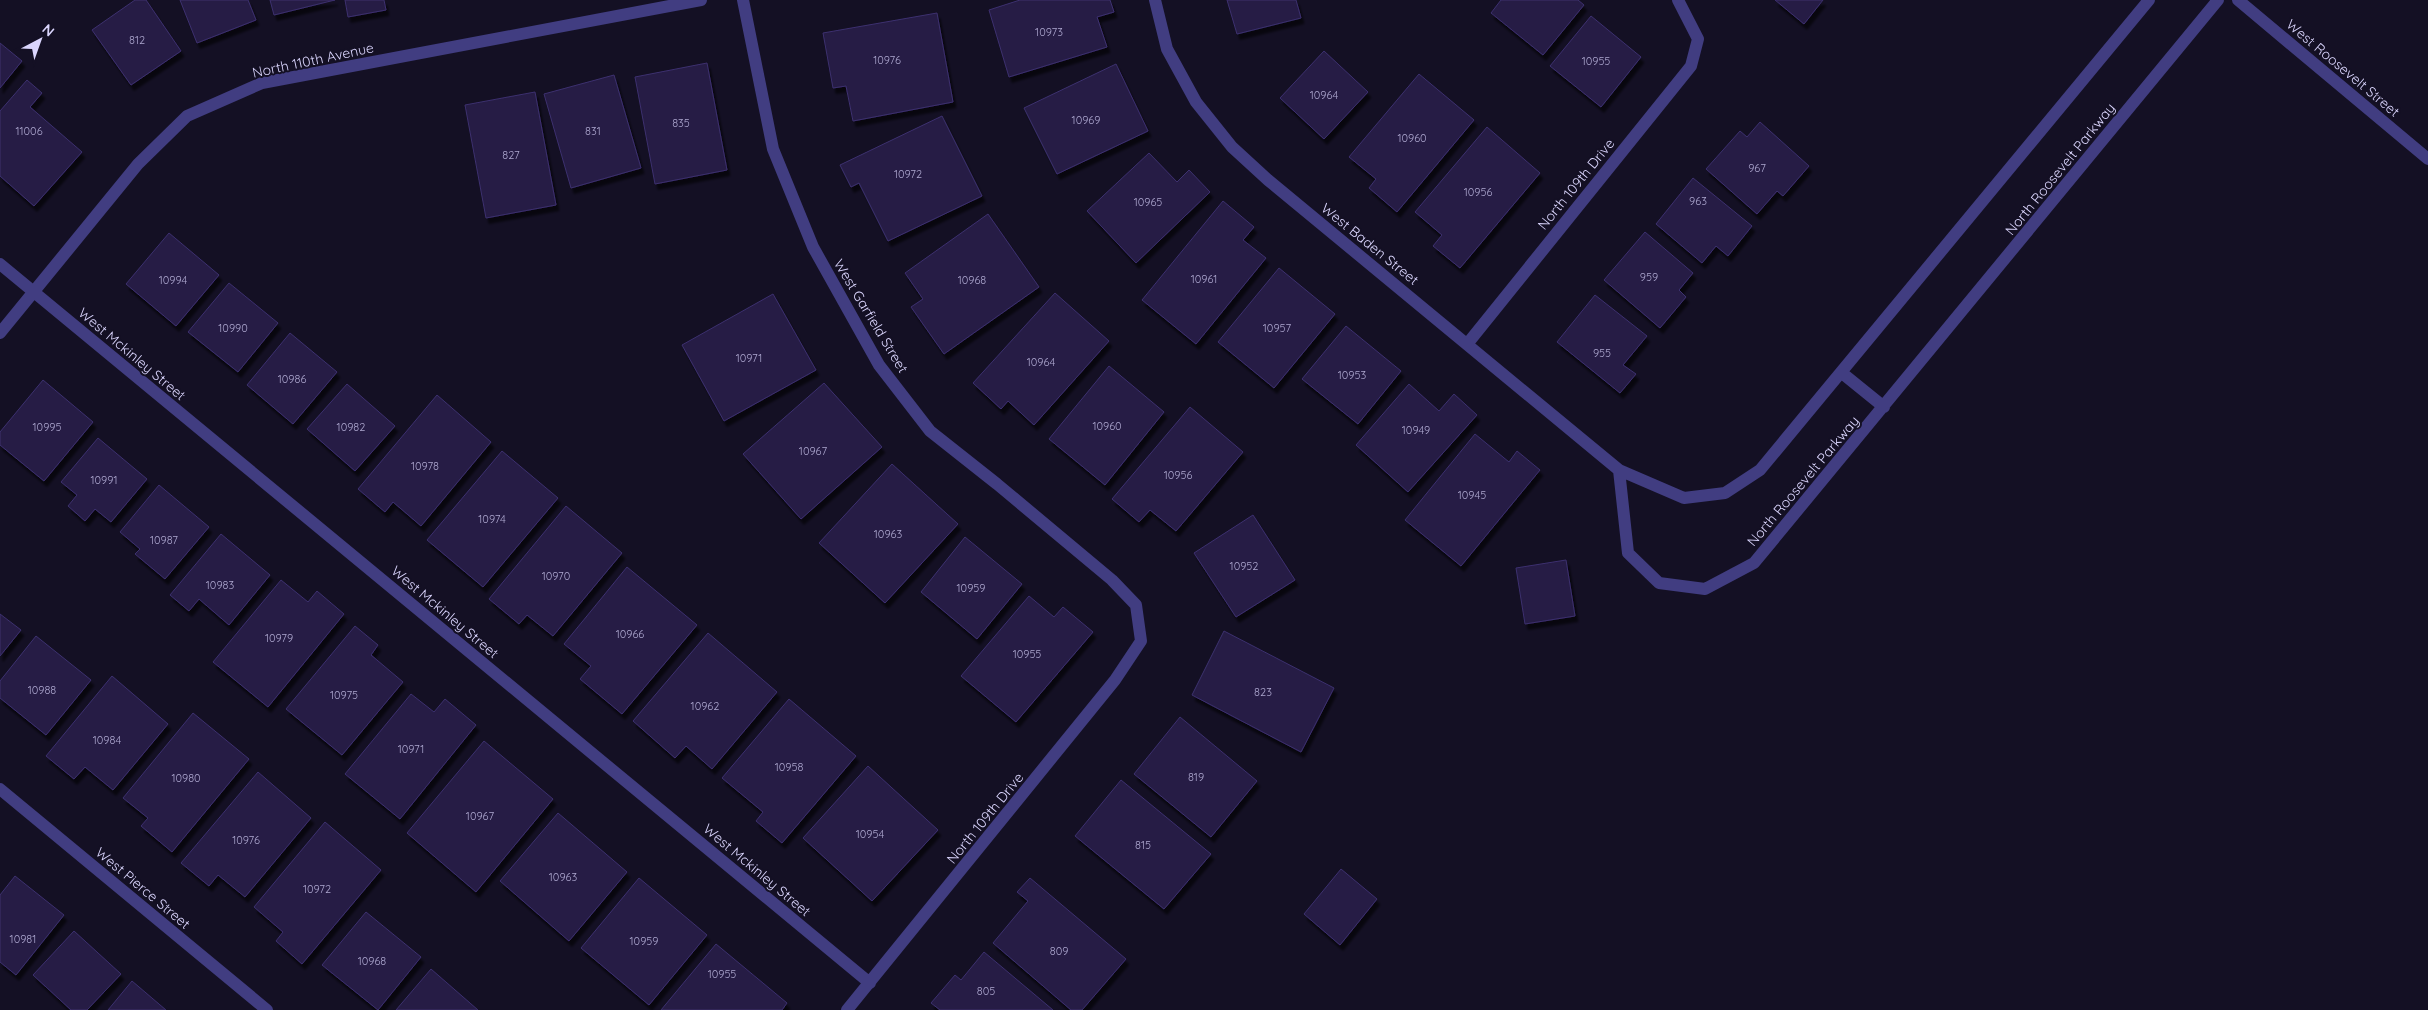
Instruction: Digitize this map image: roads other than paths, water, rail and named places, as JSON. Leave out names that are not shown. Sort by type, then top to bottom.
[{"type":"street","name":"North 110th Avenue","points":[[0,333],[138,164],[187,116],[262,83],[701,0]]},
{"type":"street","name":"West Garfield Street","points":[[743,0],[773,149],[813,247],[879,365],[930,431],[1112,580],[1136,605],[1142,641]]},
{"type":"street","name":"West Baden Street","points":[[1155,0],[1167,49],[1196,102],[1232,147],[1268,180],[1468,343],[1619,470]]},
{"type":"street","name":"North 109th Drive","points":[[1468,343],[1691,66],[1698,39],[1678,0]]},
{"type":"street","points":[[1619,470],[1684,498],[1725,492],[1760,470],[2149,0]]},
{"type":"street","name":"North Roosevelt Parkway","points":[[1619,470],[1628,553],[1659,583],[1705,589],[1754,563],[2218,0]]},
{"type":"street","name":"West Roosevelt Street","points":[[2238,0],[2428,159]]},
{"type":"street","name":"West Mckinley Street","points":[[0,264],[870,983]]},
{"type":"street","points":[[1842,373],[1884,407]]},
{"type":"street","name":"North 109th Drive","points":[[847,1010],[1116,680],[1142,641]]},
{"type":"street","name":"West Pierce Street","points":[[0,789],[267,1010]]}]
